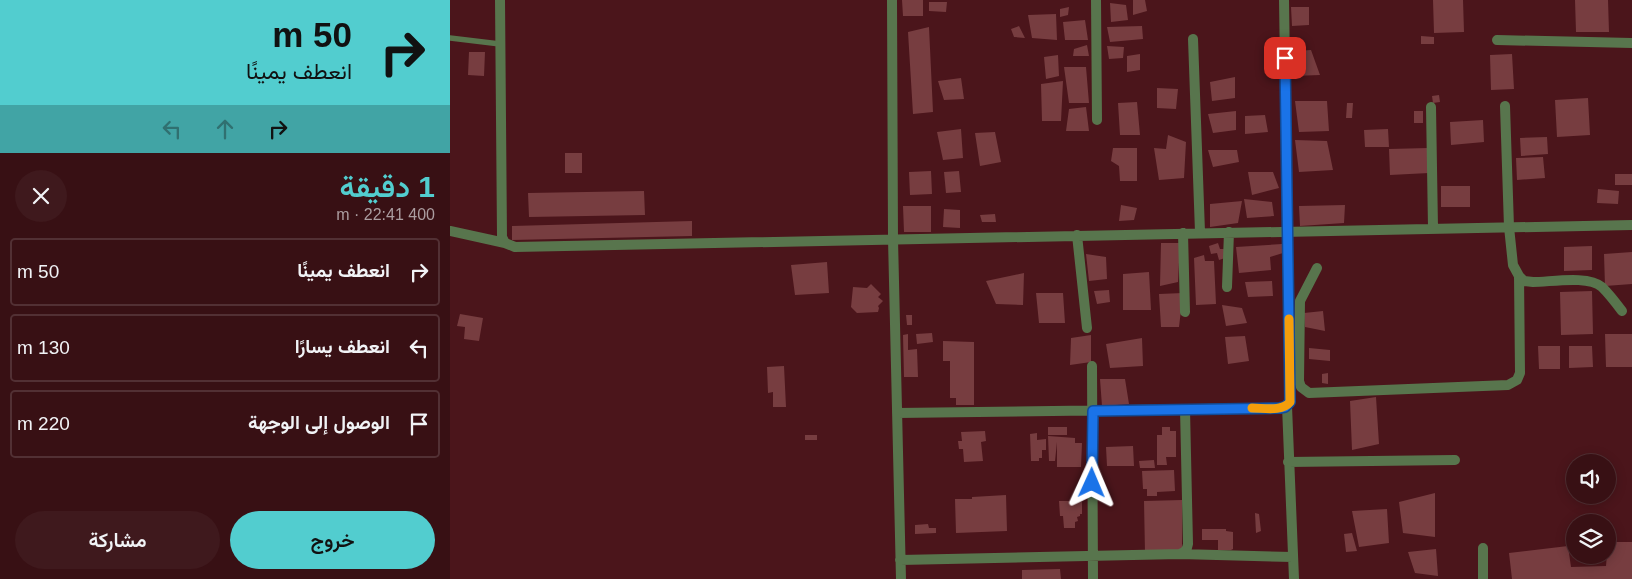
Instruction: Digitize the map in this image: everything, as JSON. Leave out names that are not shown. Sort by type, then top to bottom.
[{"type":"street","points":[[500,0],[502,231],[504,243]]},
{"type":"street","points":[[892,0],[893,239],[901,579]]},
{"type":"street","points":[[1096,0],[1097,120]]},
{"type":"street","points":[[1284,0],[1290,396],[1290,402],[1287,406],[1294,579]]},
{"type":"street","points":[[1193,39],[1200,232]]},
{"type":"street","points":[[1497,40],[1632,43]]},
{"type":"street","points":[[1505,106],[1509,227],[1513,265],[1519,276],[1524,281],[1533,282],[1586,280],[1602,287],[1622,311]]},
{"type":"street","points":[[1431,107],[1433,228]]},
{"type":"street","points":[[450,230],[515,247],[1200,232],[1632,225]]},
{"type":"street","points":[[1226,287],[1229,232]]},
{"type":"street","points":[[1183,233],[1185,312]]},
{"type":"street","points":[[1077,235],[1087,328]]},
{"type":"street","points":[[1317,268],[1300,301],[1299,381],[1301,387],[1309,393],[1508,385],[1516,380],[1520,373],[1519,276]]},
{"type":"street","points":[[1092,366],[1092,579]]},
{"type":"street","points":[[896,413],[1280,408],[1287,406]]},
{"type":"street","points":[[1180,554],[1187,550],[1188,544],[1185,409]]},
{"type":"street","points":[[1288,462],[1455,460]]},
{"type":"street","points":[[1483,548],[1483,579]]},
{"type":"street","points":[[900,560],[1180,554],[1293,557]]},
{"type":"lane","points":[[450,38],[500,44]]},
{"type":"building","points":[[902,0],[923,0],[923,16],[903,16]]},
{"type":"building","points":[[1133,0],[1145,0],[1147,11],[1133,15]]},
{"type":"building","points":[[1433,0],[1463,0],[1464,32],[1434,33]]},
{"type":"building","points":[[1575,0],[1608,0],[1609,32],[1576,32]]},
{"type":"building","points":[[929,2],[947,2],[946,12],[929,11]]},
{"type":"building","points":[[1110,3],[1126,5],[1128,20],[1111,22]]},
{"type":"building","points":[[1069,7],[1068,15],[1060,17],[1060,9]]},
{"type":"building","points":[[1291,7],[1309,7],[1309,25],[1292,26]]},
{"type":"building","points":[[1056,14],[1057,40],[1032,38],[1028,15]]},
{"type":"building","points":[[1085,20],[1088,40],[1065,40],[1063,22]]},
{"type":"building","points":[[1019,26],[1025,38],[1014,37],[1011,29]]},
{"type":"building","points":[[1142,26],[1143,39],[1110,42],[1107,27]]},
{"type":"building","points":[[929,27],[933,112],[913,114],[908,32]]},
{"type":"building","points":[[1421,36],[1434,37],[1434,44],[1421,44]]},
{"type":"building","points":[[1087,45],[1089,56],[1073,56],[1074,49]]},
{"type":"building","points":[[1107,46],[1124,47],[1123,58],[1109,59]]},
{"type":"building","points":[[1311,50],[1320,75],[1293,76],[1295,51]]},
{"type":"building","points":[[469,52],[485,52],[484,76],[468,75]]},
{"type":"building","points":[[1140,54],[1140,70],[1127,72],[1127,56]]},
{"type":"building","points":[[1512,54],[1514,89],[1491,90],[1490,55]]},
{"type":"building","points":[[1058,55],[1059,76],[1046,79],[1044,57]]},
{"type":"building","points":[[1064,67],[1086,67],[1089,103],[1069,103]]},
{"type":"building","points":[[1235,77],[1235,98],[1212,101],[1210,82]]},
{"type":"building","points":[[961,78],[964,99],[944,100],[938,81]]},
{"type":"building","points":[[1063,81],[1061,121],[1042,121],[1041,84]]},
{"type":"building","points":[[1157,88],[1178,89],[1176,109],[1157,108]]},
{"type":"building","points":[[1439,95],[1440,102],[1433,103],[1432,96]]},
{"type":"building","points":[[1588,98],[1590,135],[1557,137],[1555,100]]},
{"type":"building","points":[[1295,101],[1327,101],[1329,131],[1299,132]]},
{"type":"building","points":[[1137,102],[1140,135],[1120,135],[1118,103]]},
{"type":"building","points":[[1347,103],[1353,103],[1352,118],[1346,118]]},
{"type":"building","points":[[1086,107],[1089,131],[1066,131],[1069,109]]},
{"type":"building","points":[[1236,111],[1236,130],[1213,133],[1208,114]]},
{"type":"building","points":[[1414,111],[1423,111],[1423,123],[1414,123]]},
{"type":"building","points":[[1265,115],[1268,132],[1245,134],[1245,116]]},
{"type":"building","points":[[1483,120],[1484,142],[1451,145],[1450,122]]},
{"type":"building","points":[[961,129],[963,158],[943,160],[937,132]]},
{"type":"building","points":[[1388,129],[1389,147],[1365,147],[1364,130]]},
{"type":"building","points":[[995,132],[1001,162],[980,166],[975,133]]},
{"type":"building","points":[[1168,135],[1186,142],[1184,178],[1159,180],[1154,148],[1166,149]]},
{"type":"building","points":[[1547,137],[1548,154],[1521,156],[1520,138]]},
{"type":"building","points":[[1295,140],[1327,141],[1333,170],[1299,172]]},
{"type":"building","points":[[1113,148],[1137,148],[1137,181],[1120,181],[1119,166],[1111,161]]},
{"type":"building","points":[[1428,148],[1429,173],[1390,175],[1389,149]]},
{"type":"building","points":[[1208,150],[1237,150],[1239,162],[1213,167]]},
{"type":"building","points":[[565,153],[582,153],[582,173],[565,173]]},
{"type":"building","points":[[1543,157],[1545,178],[1517,180],[1516,158]]},
{"type":"building","points":[[931,171],[932,194],[910,195],[909,172]]},
{"type":"building","points":[[959,171],[961,192],[946,193],[944,172]]},
{"type":"building","points":[[1248,172],[1273,172],[1279,188],[1252,195]]},
{"type":"building","points":[[1615,174],[1632,174],[1632,185],[1615,185]]},
{"type":"building","points":[[1441,186],[1470,186],[1470,207],[1441,207]]},
{"type":"building","points":[[1598,189],[1619,191],[1618,204],[1597,203]]},
{"type":"building","points":[[644,191],[645,215],[529,217],[528,193]]},
{"type":"building","points":[[1244,199],[1272,202],[1274,216],[1247,218]]},
{"type":"building","points":[[1242,201],[1238,223],[1210,227],[1210,204]]},
{"type":"building","points":[[1121,205],[1137,208],[1134,220],[1119,221]]},
{"type":"building","points":[[1345,205],[1344,223],[1300,226],[1299,206]]},
{"type":"building","points":[[903,206],[931,206],[931,232],[904,232]]},
{"type":"building","points":[[944,209],[960,210],[960,228],[943,227]]},
{"type":"building","points":[[995,214],[996,222],[982,222],[980,215]]},
{"type":"building","points":[[692,221],[692,236],[512,240],[512,226]]},
{"type":"building","points":[[1161,243],[1180,243],[1178,282],[1160,286]]},
{"type":"building","points":[[1218,243],[1220,249],[1226,249],[1225,258],[1219,260],[1217,253],[1211,254],[1209,246]]},
{"type":"building","points":[[1282,244],[1283,253],[1270,257],[1271,270],[1239,273],[1236,247]]},
{"type":"building","points":[[1592,246],[1592,270],[1564,271],[1564,247]]},
{"type":"building","points":[[1632,252],[1632,284],[1605,286],[1604,254]]},
{"type":"building","points":[[1086,254],[1106,257],[1107,279],[1089,281]]},
{"type":"building","points":[[1204,255],[1205,261],[1214,261],[1216,304],[1196,305],[1194,258]]},
{"type":"building","points":[[827,262],[829,293],[795,295],[791,265]]},
{"type":"building","points":[[1149,272],[1151,310],[1123,310],[1123,274]]},
{"type":"building","points":[[1024,273],[1023,305],[996,304],[986,281]]},
{"type":"building","points":[[1272,281],[1273,296],[1248,297],[1245,282]]},
{"type":"building","points":[[871,284],[881,294],[878,297],[883,301],[878,306],[878,312],[857,313],[851,307],[853,287],[867,288]]},
{"type":"building","points":[[1109,290],[1110,302],[1097,304],[1094,291]]},
{"type":"building","points":[[1592,291],[1593,334],[1561,335],[1560,292]]},
{"type":"building","points":[[1036,293],[1063,293],[1065,323],[1039,323]]},
{"type":"building","points":[[1183,293],[1179,327],[1161,327],[1159,294]]},
{"type":"building","points":[[1222,305],[1242,308],[1247,323],[1226,326]]},
{"type":"building","points":[[1323,311],[1325,331],[1305,327],[1304,313]]},
{"type":"building","points":[[460,314],[483,318],[479,341],[464,339],[465,327],[457,326]]},
{"type":"building","points":[[906,315],[912,315],[912,325],[907,325]]},
{"type":"building","points":[[932,333],[933,342],[917,344],[916,334]]},
{"type":"building","points":[[908,334],[908,350],[917,349],[918,377],[904,377],[903,335]]},
{"type":"building","points":[[1605,334],[1632,334],[1632,367],[1606,367]]},
{"type":"building","points":[[1091,335],[1091,362],[1070,365],[1071,338]]},
{"type":"building","points":[[1245,336],[1249,361],[1228,364],[1225,337]]},
{"type":"building","points":[[1142,338],[1143,366],[1110,368],[1106,344]]},
{"type":"building","points":[[943,341],[974,342],[974,405],[956,405],[956,398],[950,398],[950,361],[943,361]]},
{"type":"building","points":[[1538,346],[1560,346],[1560,369],[1539,369]]},
{"type":"building","points":[[1569,346],[1592,346],[1593,367],[1569,368]]},
{"type":"building","points":[[1309,348],[1330,350],[1330,361],[1309,359]]},
{"type":"building","points":[[784,366],[786,407],[773,407],[773,392],[768,393],[767,367]]},
{"type":"building","points":[[1328,373],[1328,384],[1322,383],[1322,374]]},
{"type":"building","points":[[1100,379],[1125,379],[1129,404],[1102,406]]},
{"type":"building","points":[[1376,397],[1379,444],[1352,450],[1350,401]]},
{"type":"building","points":[[1048,427],[1067,427],[1067,435],[1048,435]]},
{"type":"building","points":[[1162,427],[1170,427],[1170,431],[1176,431],[1176,457],[1166,457],[1167,465],[1157,465],[1157,435],[1162,435]]},
{"type":"building","points":[[985,431],[986,441],[981,442],[983,461],[964,462],[963,449],[959,449],[958,441],[962,441],[961,432]]},
{"type":"building","points":[[1037,433],[1037,440],[1046,439],[1046,450],[1042,450],[1042,458],[1039,458],[1039,461],[1031,461],[1030,434]]},
{"type":"building","points":[[805,435],[817,435],[817,440],[805,440]]},
{"type":"building","points":[[1048,436],[1075,438],[1075,443],[1082,443],[1081,467],[1057,467],[1057,442],[1055,461],[1049,461]]},
{"type":"building","points":[[1133,446],[1134,466],[1107,466],[1106,447]]},
{"type":"building","points":[[1154,460],[1155,468],[1140,468],[1139,461]]},
{"type":"building","points":[[1174,470],[1175,491],[1157,492],[1157,496],[1147,496],[1147,489],[1143,489],[1142,471]]},
{"type":"building","points":[[1435,493],[1435,537],[1403,533],[1399,502]]},
{"type":"building","points":[[1006,495],[1007,531],[956,533],[955,499]]},
{"type":"building","points":[[1182,500],[1182,552],[1145,553],[1144,501]]},
{"type":"building","points":[[1059,501],[1082,502],[1082,514],[1077,517],[1078,521],[1075,522],[1075,528],[1064,528],[1063,516],[1060,516]]},
{"type":"building","points":[[1387,509],[1389,543],[1359,547],[1352,511]]},
{"type":"building","points":[[1255,513],[1259,514],[1261,531],[1256,533]]},
{"type":"building","points":[[928,524],[929,528],[936,528],[936,533],[915,534],[915,525]]},
{"type":"building","points":[[1202,529],[1226,529],[1226,531],[1233,532],[1233,549],[1218,550],[1218,540],[1202,540]]},
{"type":"building","points":[[1352,533],[1357,551],[1346,552],[1344,534]]},
{"type":"building","points":[[1616,542],[1632,542],[1632,579],[1512,579],[1509,553],[1566,546],[1566,564],[1571,564],[1571,567],[1606,566],[1606,564],[1616,564]]},
{"type":"building","points":[[1436,549],[1438,576],[1415,573],[1408,552]]},
{"type":"building","points":[[1060,569],[1061,579],[1022,579],[1022,570]]},
{"type":"slow traffic","points":[[1252,408],[1280,408],[1287,406],[1290,402],[1289,319]]},
{"type":"route","points":[[1092,483],[1093,411],[1280,408],[1287,406],[1290,402],[1285,58]]}]
